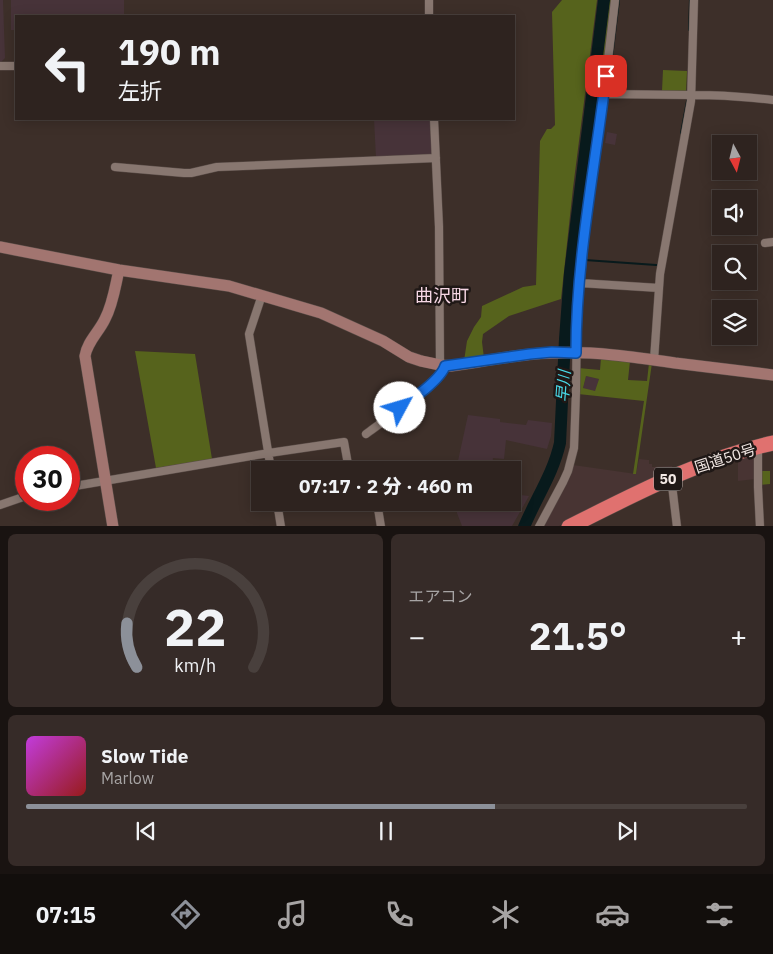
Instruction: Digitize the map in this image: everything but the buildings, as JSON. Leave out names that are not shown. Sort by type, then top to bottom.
[{"type":"highway","name":"国道50号","points":[[569,526],[590,521],[670,478],[732,454],[773,443]]},
{"type":"street","points":[[429,0],[429,15]]},
{"type":"street","points":[[539,526],[563,482],[572,458],[575,434],[577,312],[587,216],[615,0]]},
{"type":"street","points":[[654,360],[662,264],[691,95],[694,0]]},
{"type":"street","points":[[0,66],[15,66]]},
{"type":"street","points":[[604,94],[748,97],[773,100]]},
{"type":"street","points":[[366,434],[421,392],[444,371],[442,366],[434,120]]},
{"type":"street","points":[[115,166],[184,174],[217,167],[436,158]]},
{"type":"street","points":[[0,248],[119,270],[229,286],[321,313],[382,341],[409,357],[442,366],[556,352],[654,360],[773,375]]},
{"type":"street","points":[[114,526],[85,356],[86,349],[108,312],[119,270]]},
{"type":"street","points":[[580,283],[659,288]]},
{"type":"street","points":[[262,295],[249,330],[249,337],[270,461]]},
{"type":"street","points":[[80,485],[344,442],[347,461]]},
{"type":"street","points":[[758,447],[760,526]]},
{"type":"street","points":[[670,478],[677,526]]},
{"type":"street","points":[[0,505],[15,500]]},
{"type":"street","points":[[278,511],[281,526]]},
{"type":"street","points":[[378,511],[381,526]]},
{"type":"shaded area","points":[[0,0],[3,0],[5,58],[0,63]]},
{"type":"shaded area","points":[[11,0],[124,0],[124,15],[15,15],[15,30],[11,30]]},
{"type":"shaded area","points":[[374,120],[430,120],[432,156],[376,158]]},
{"type":"shaded area","points":[[607,132],[617,134],[615,145],[605,143]]},
{"type":"shaded area","points":[[586,376],[599,379],[595,392],[583,388]]},
{"type":"shaded area","points":[[468,415],[526,425],[528,420],[552,423],[547,449],[506,440],[504,459],[493,458],[493,461],[458,461]]},
{"type":"shaded area","points":[[754,455],[755,479],[738,481],[738,459]]},
{"type":"shaded area","points":[[639,459],[649,460],[649,464],[652,464],[652,467],[672,466],[672,473],[559,526],[542,526],[573,465],[636,474]]},
{"type":"shaded area","points":[[521,495],[529,496],[521,510]]},
{"type":"shaded area","points":[[457,511],[520,511],[512,526],[462,526]]},
{"type":"green space","points":[[562,0],[597,0],[561,299],[509,316],[483,334],[484,358],[464,361],[467,341],[481,317],[482,306],[523,287],[536,285],[540,141],[547,129],[551,129],[555,125],[552,12]]},
{"type":"green space","points":[[609,0],[613,0],[597,136],[593,136]]},
{"type":"green space","points":[[663,70],[687,71],[686,92],[662,91]]},
{"type":"green space","points":[[135,351],[195,354],[212,459],[156,468]]},
{"type":"green space","points":[[601,358],[630,361],[628,380],[647,381],[649,363],[652,363],[636,474],[633,474],[644,401],[578,394],[578,368],[600,370]],"holes":[[[586,376],[599,379],[595,391],[583,388]]]},
{"type":"green space","points":[[760,471],[770,471],[770,484],[760,485]]},
{"type":"waterway","name":"早川","points":[[524,526],[549,476],[560,443],[570,273],[604,0]]},
{"type":"waterway","points":[[608,91],[619,0]]},
{"type":"waterway","points":[[689,30],[690,0]]},
{"type":"waterway","points":[[681,133],[687,101]]},
{"type":"waterway","points":[[585,260],[656,265],[659,263]]},
{"type":"district","name":"曲沢町","points":[[442,295]]},
{"type":"route","points":[[400,408],[436,379],[444,371],[445,366],[470,364],[530,354],[552,352],[576,353],[577,312],[587,216],[606,76]]}]
